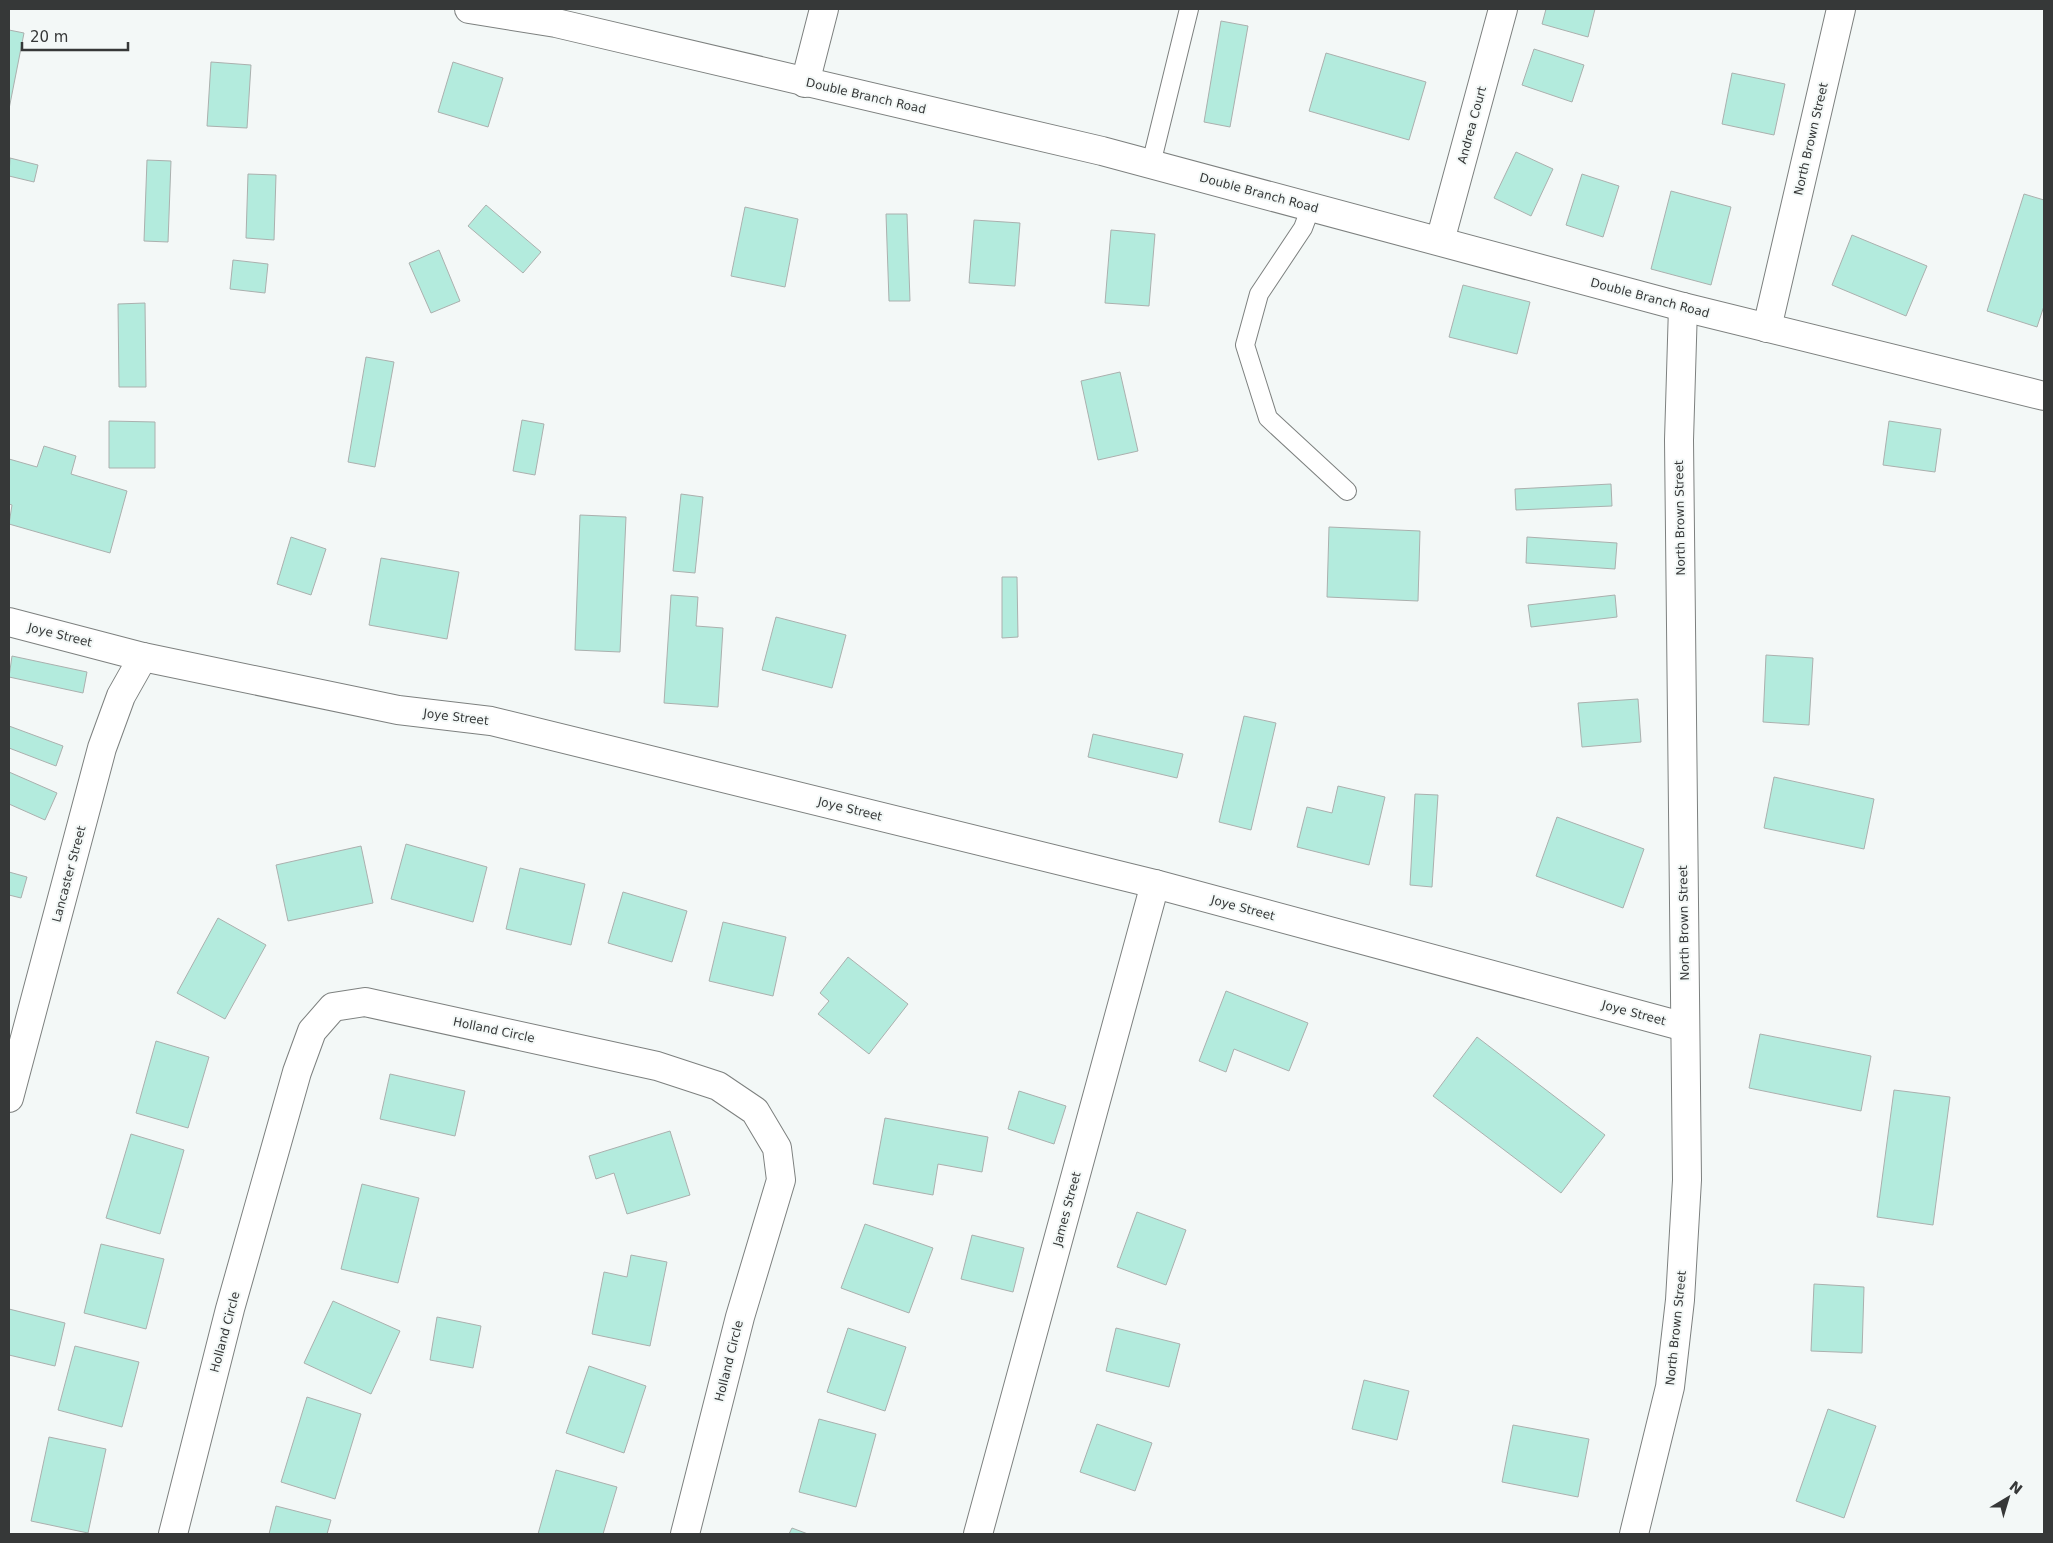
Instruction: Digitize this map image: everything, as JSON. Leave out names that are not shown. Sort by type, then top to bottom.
[{"type":"street","name":"Double Branch Road","points":[[469,9],[556,23],[806,83],[1102,150],[1683,307],[2044,396]]},
{"type":"street","points":[[806,83],[824,9]]},
{"type":"street","name":"Andrea Court","points":[[1440,241],[1503,9]]},
{"type":"street","name":"North Brown Street","points":[[1767,328],[1841,9]]},
{"type":"street","name":"North Brown Street","points":[[1634,1534],[1670,1387],[1680,1300],[1687,1180],[1679,440],[1683,307]]},
{"type":"street","name":"Joye Street","points":[[9,622],[143,657],[398,710],[491,721],[1155,884],[1685,1027]]},
{"type":"street","name":"Lancaster Street","points":[[9,1098],[102,748],[121,696],[143,657]]},
{"type":"street","name":"James Street","points":[[978,1534],[1155,884]]},
{"type":"street","name":"Holland Circle","points":[[173,1534],[230,1310],[296,1072],[312,1031],[333,1007],[365,1002],[657,1066],[718,1086],[755,1111],[777,1148],[780,1180],[740,1317],[685,1534]]},
{"type":"lane","points":[[1151,164],[1189,9]]},
{"type":"lane","points":[[1311,207],[1303,228],[1259,294],[1245,344],[1268,418],[1347,491]]},
{"type":"building","points":[[1546,9],[1595,9],[1588,37],[1542,24]]},
{"type":"building","points":[[1221,21],[1248,26],[1230,127],[1204,122]]},
{"type":"building","points":[[9,30],[24,33],[9,109]]},
{"type":"building","points":[[1534,49],[1584,65],[1572,102],[1522,85]]},
{"type":"building","points":[[1326,53],[1426,82],[1409,140],[1309,111]]},
{"type":"building","points":[[211,62],[251,65],[247,128],[207,126]]},
{"type":"building","points":[[453,62],[503,78],[488,127],[438,112]]},
{"type":"building","points":[[1732,73],[1785,84],[1774,135],[1722,124]]},
{"type":"building","points":[[1516,152],[1553,169],[1531,216],[1494,198]]},
{"type":"building","points":[[10,158],[38,165],[34,182],[9,176]]},
{"type":"building","points":[[147,160],[171,161],[168,242],[144,241]]},
{"type":"building","points":[[248,174],[276,175],[274,240],[246,238]]},
{"type":"building","points":[[1582,174],[1619,186],[1603,237],[1566,225]]},
{"type":"building","points":[[1671,191],[1731,207],[1711,285],[1651,269]]},
{"type":"building","points":[[2024,194],[2044,200],[2044,306],[2037,327],[1987,311]]},
{"type":"building","points":[[486,205],[541,252],[523,273],[468,226]]},
{"type":"building","points":[[745,207],[798,219],[785,287],[731,276]]},
{"type":"building","points":[[886,214],[907,214],[910,301],[889,301]]},
{"type":"building","points":[[974,220],[1020,223],[1015,286],[969,283]]},
{"type":"building","points":[[1111,230],[1155,234],[1149,306],[1105,303]]},
{"type":"building","points":[[1852,235],[1927,266],[1906,316],[1832,285]]},
{"type":"building","points":[[439,250],[460,301],[431,313],[409,263]]},
{"type":"building","points":[[233,260],[268,264],[265,293],[230,289]]},
{"type":"building","points":[[1463,285],[1530,302],[1517,354],[1449,337]]},
{"type":"building","points":[[145,303],[146,387],[119,387],[118,304]]},
{"type":"building","points":[[366,357],[394,362],[375,467],[348,462]]},
{"type":"building","points":[[1120,372],[1138,451],[1098,460],[1081,381]]},
{"type":"building","points":[[522,420],[544,424],[535,475],[513,471]]},
{"type":"building","points":[[109,421],[155,422],[155,468],[109,468]]},
{"type":"building","points":[[1889,421],[1941,429],[1935,472],[1883,465]]},
{"type":"building","points":[[44,446],[76,456],[71,474],[127,491],[110,553],[9,524],[12,505],[9,504],[9,459],[37,467]]},
{"type":"building","points":[[1611,484],[1612,506],[1516,510],[1515,489]]},
{"type":"building","points":[[681,494],[703,497],[695,573],[673,571]]},
{"type":"building","points":[[580,515],[626,517],[620,652],[575,650]]},
{"type":"building","points":[[1329,527],[1420,531],[1418,601],[1327,597]]},
{"type":"building","points":[[291,537],[326,549],[311,595],[277,584]]},
{"type":"building","points":[[1527,537],[1617,543],[1615,569],[1526,563]]},
{"type":"building","points":[[381,558],[459,572],[447,639],[369,625]]},
{"type":"building","points":[[1002,577],[1017,577],[1018,637],[1002,638]]},
{"type":"building","points":[[671,595],[698,597],[696,626],[723,628],[718,707],[664,703]]},
{"type":"building","points":[[1615,595],[1617,617],[1531,627],[1528,605]]},
{"type":"building","points":[[776,617],[846,635],[832,688],[762,670]]},
{"type":"building","points":[[1766,655],[1813,658],[1809,725],[1763,722]]},
{"type":"building","points":[[12,656],[87,672],[83,693],[9,677]]},
{"type":"building","points":[[1638,699],[1641,742],[1582,747],[1578,703]]},
{"type":"building","points":[[1244,716],[1276,723],[1251,830],[1219,822]]},
{"type":"building","points":[[9,726],[63,746],[56,766],[9,748]]},
{"type":"building","points":[[1093,734],[1183,754],[1177,778],[1088,757]]},
{"type":"building","points":[[9,772],[57,793],[45,820],[9,804]]},
{"type":"building","points":[[1774,777],[1874,799],[1864,849],[1764,828]]},
{"type":"building","points":[[1338,786],[1385,797],[1369,865],[1297,847],[1307,807],[1332,813]]},
{"type":"building","points":[[1415,794],[1438,795],[1432,887],[1410,885]]},
{"type":"building","points":[[1557,817],[1644,849],[1623,908],[1536,876]]},
{"type":"building","points":[[406,844],[487,867],[473,922],[391,899]]},
{"type":"building","points":[[361,846],[373,903],[288,921],[276,865]]},
{"type":"building","points":[[520,868],[585,884],[571,945],[506,929]]},
{"type":"building","points":[[9,872],[27,877],[21,898],[9,895]]},
{"type":"building","points":[[623,892],[687,911],[672,962],[608,943]]},
{"type":"building","points":[[218,918],[266,945],[225,1019],[177,993]]},
{"type":"building","points":[[723,922],[786,937],[773,996],[709,981]]},
{"type":"building","points":[[848,957],[908,1004],[869,1054],[818,1014],[829,1001],[820,993]]},
{"type":"building","points":[[1226,991],[1308,1023],[1289,1071],[1234,1049],[1226,1072],[1199,1061]]},
{"type":"building","points":[[1760,1034],[1871,1056],[1861,1111],[1749,1088]]},
{"type":"building","points":[[1477,1037],[1605,1135],[1561,1193],[1433,1096]]},
{"type":"building","points":[[156,1041],[209,1057],[188,1128],[136,1113]]},
{"type":"building","points":[[390,1074],[465,1091],[455,1136],[380,1119]]},
{"type":"building","points":[[1894,1090],[1950,1097],[1933,1225],[1877,1217]]},
{"type":"building","points":[[1019,1091],[1066,1106],[1054,1144],[1008,1129]]},
{"type":"building","points":[[885,1118],[988,1137],[982,1172],[938,1164],[933,1195],[873,1184]]},
{"type":"building","points":[[670,1131],[690,1195],[627,1214],[614,1173],[596,1179],[589,1156]]},
{"type":"building","points":[[131,1134],[184,1150],[160,1234],[106,1218]]},
{"type":"building","points":[[362,1184],[419,1198],[398,1283],[341,1269]]},
{"type":"building","points":[[1137,1212],[1186,1230],[1166,1285],[1117,1267]]},
{"type":"building","points":[[865,1224],[933,1248],[909,1313],[841,1288]]},
{"type":"building","points":[[972,1235],[1024,1248],[1013,1292],[961,1279]]},
{"type":"building","points":[[101,1244],[164,1259],[146,1329],[84,1313]]},
{"type":"building","points":[[631,1255],[667,1262],[650,1346],[592,1334],[604,1272],[627,1277]]},
{"type":"building","points":[[1814,1284],[1864,1287],[1862,1353],[1811,1351]]},
{"type":"building","points":[[333,1301],[400,1331],[371,1394],[304,1363]]},
{"type":"building","points":[[9,1309],[65,1323],[55,1366],[9,1355]]},
{"type":"building","points":[[437,1317],[481,1326],[473,1368],[430,1360]]},
{"type":"building","points":[[848,1328],[906,1347],[885,1411],[827,1392]]},
{"type":"building","points":[[1116,1328],[1180,1344],[1169,1387],[1106,1371]]},
{"type":"building","points":[[75,1346],[139,1362],[122,1427],[58,1410]]},
{"type":"building","points":[[589,1366],[646,1386],[624,1453],[566,1433]]},
{"type":"building","points":[[1364,1380],[1409,1391],[1397,1440],[1352,1429]]},
{"type":"building","points":[[307,1397],[361,1414],[335,1499],[281,1482]]},
{"type":"building","points":[[1828,1409],[1876,1426],[1844,1518],[1796,1501]]},
{"type":"building","points":[[819,1419],[876,1434],[856,1507],[799,1492]]},
{"type":"building","points":[[1097,1424],[1152,1443],[1135,1491],[1080,1472]]},
{"type":"building","points":[[1513,1425],[1589,1439],[1578,1497],[1502,1482]]},
{"type":"building","points":[[49,1437],[106,1449],[88,1533],[31,1521]]},
{"type":"building","points":[[556,1470],[617,1487],[603,1534],[538,1534]]},
{"type":"building","points":[[276,1506],[331,1520],[327,1534],[269,1534]]},
{"type":"building","points":[[792,1528],[808,1534],[789,1534]]}]
